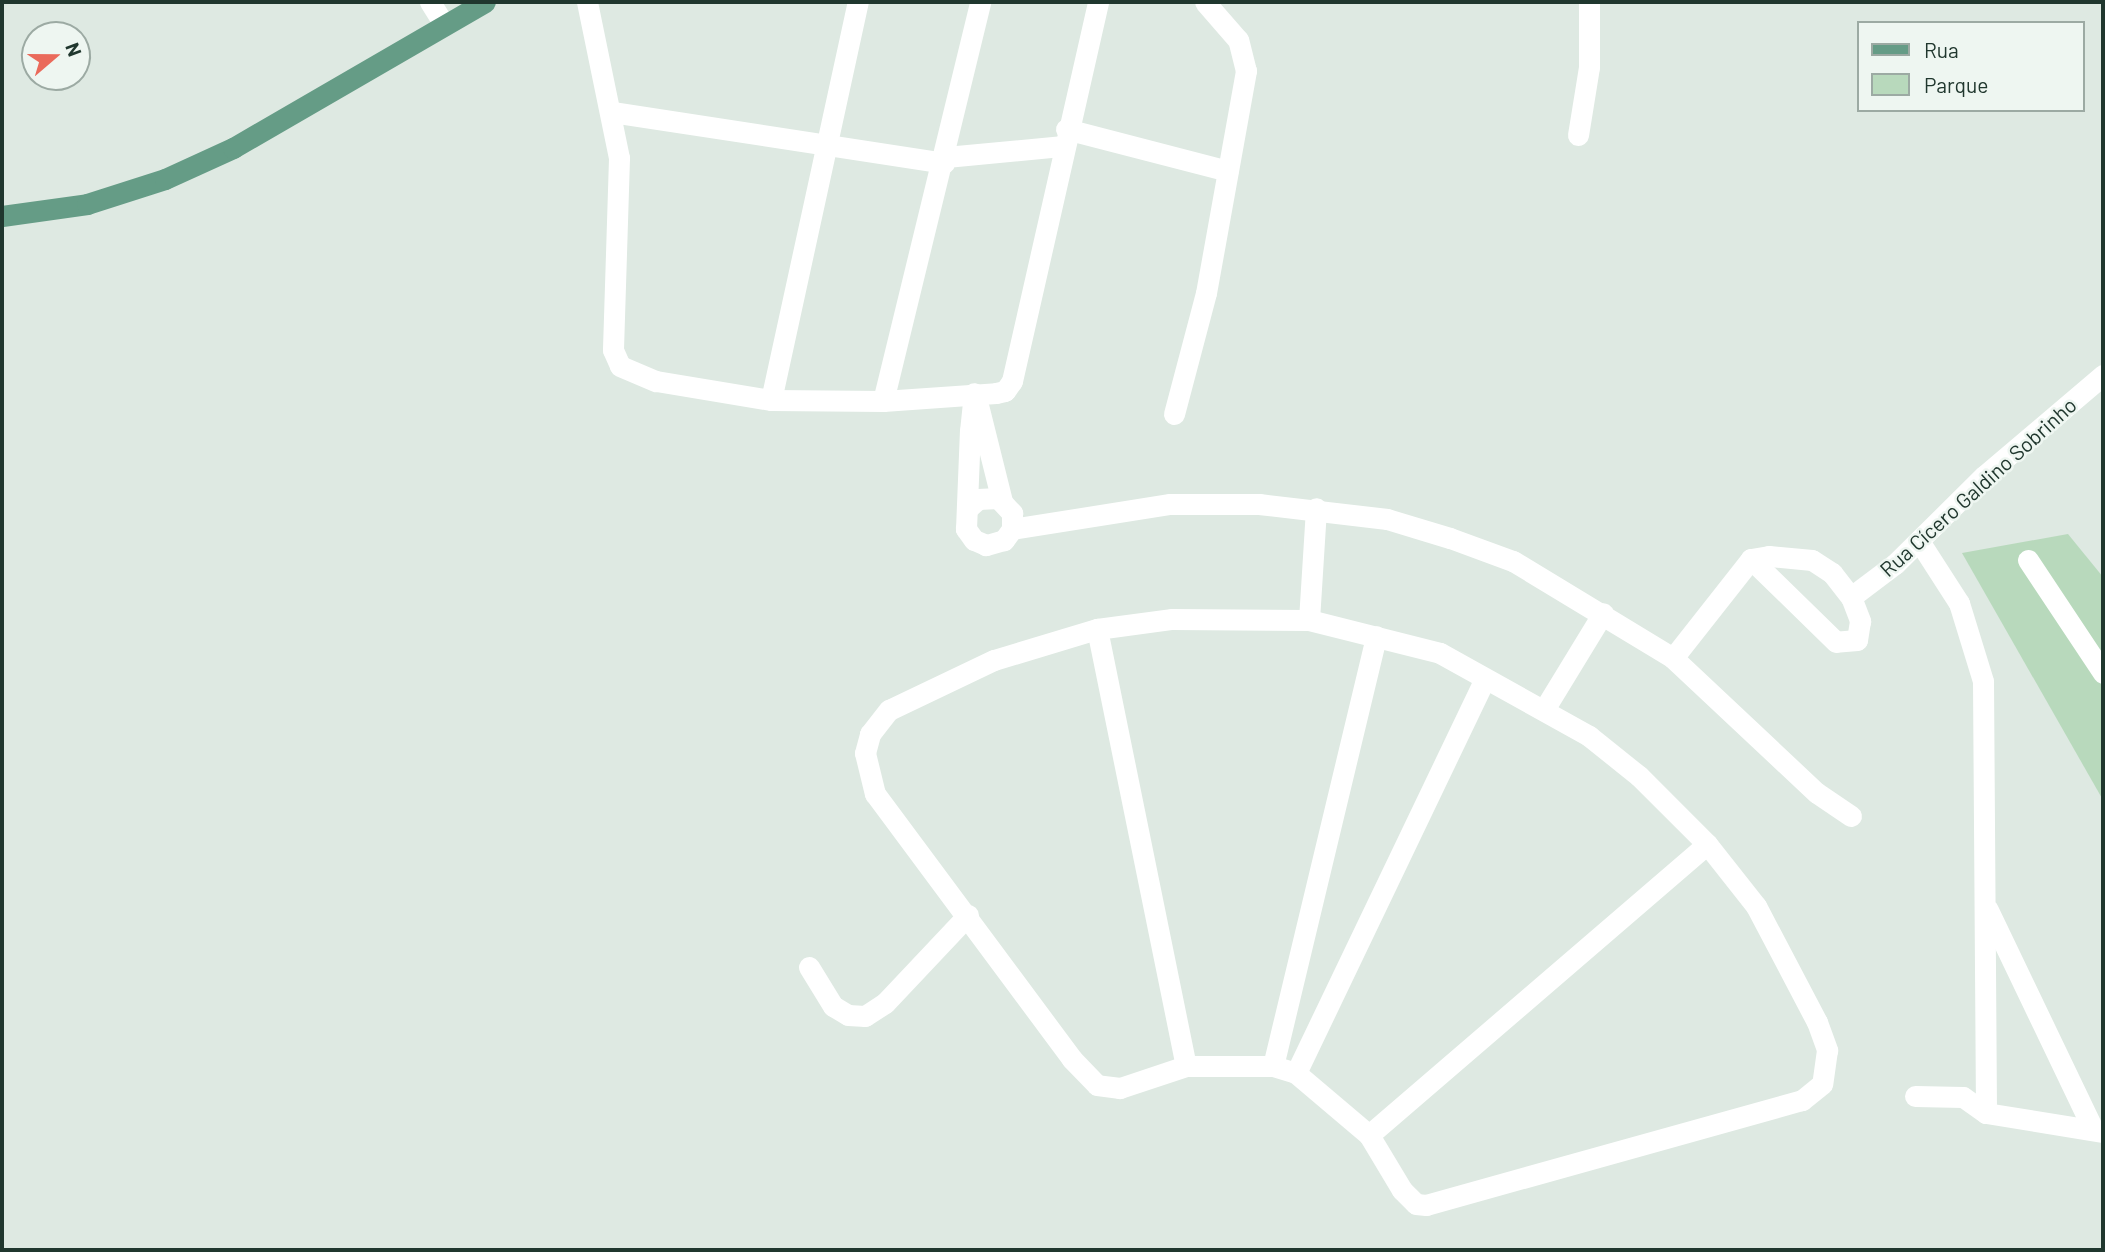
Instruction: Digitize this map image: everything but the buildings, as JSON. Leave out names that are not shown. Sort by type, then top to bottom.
[{"type":"main road","points":[[2,216],[87,204],[165,179],[233,148],[358,79],[452,19],[485,2]]},
{"type":"street","points":[[430,2],[452,19]]},
{"type":"street","points":[[587,2],[612,111],[621,196],[614,358],[631,373],[656,382],[771,400],[883,401],[1005,391],[1012,382],[1065,138],[1098,2]]},
{"type":"street","points":[[771,400],[824,147],[858,2]]},
{"type":"street","points":[[883,401],[945,160],[980,2]]},
{"type":"street","points":[[1174,414],[1206,293],[1246,71],[1244,55],[1227,24],[1205,2]]},
{"type":"street","points":[[1578,135],[1589,67],[1589,2]]},
{"type":"street","points":[[612,111],[824,147],[945,160],[1065,138],[1228,171]]},
{"type":"street","name":"Rua Cícero Galdino Sobrinho","points":[[1851,597],[1919,541],[1984,476],[2103,375]]},
{"type":"street","points":[[974,393],[1002,500],[1012,513],[1012,529]]},
{"type":"street","points":[[974,393],[966,529],[979,543],[999,543],[1012,529],[1170,504],[1316,508],[1387,519],[1513,561],[1603,613],[1673,658],[1817,793],[1852,816]]},
{"type":"street","points":[[967,509],[982,497],[1002,500]]},
{"type":"street","points":[[1309,620],[1316,508]]},
{"type":"street","points":[[1919,541],[1959,603],[1983,681],[1986,1112]]},
{"type":"street","points":[[1673,658],[1751,559],[1790,556],[1812,560],[1832,573],[1851,597],[1860,621],[1859,636],[1853,642],[1836,642],[1751,559]]},
{"type":"street","points":[[2028,560],[2103,673]]},
{"type":"street","points":[[1545,708],[1603,613]]},
{"type":"street","points":[[1172,619],[1309,620],[1440,653],[1485,679],[1545,708],[1639,776],[1707,844],[1756,906],[1817,1022],[1828,1068],[1814,1093],[1802,1100],[1440,1204],[1410,1200],[1368,1136],[1296,1073],[1273,1066],[1186,1066],[1120,1088],[1097,1085],[1072,1059],[968,915],[874,794],[865,753],[870,734],[889,710],[909,698],[994,660],[1097,629],[1172,619]]},
{"type":"street","points":[[1097,629],[1186,1066]]},
{"type":"street","points":[[1273,1066],[1376,636]]},
{"type":"street","points":[[1296,1073],[1485,679]]},
{"type":"street","points":[[1368,1136],[1707,844]]},
{"type":"street","points":[[1985,904],[2098,1130]]},
{"type":"street","points":[[808,967],[832,1006],[848,1015],[865,1016],[885,1003],[968,915]]},
{"type":"street","points":[[1915,1096],[1963,1097],[1986,1112],[2098,1130]]},
{"type":"green space","points":[[2068,534],[2103,577],[2103,800],[1962,553]]}]
